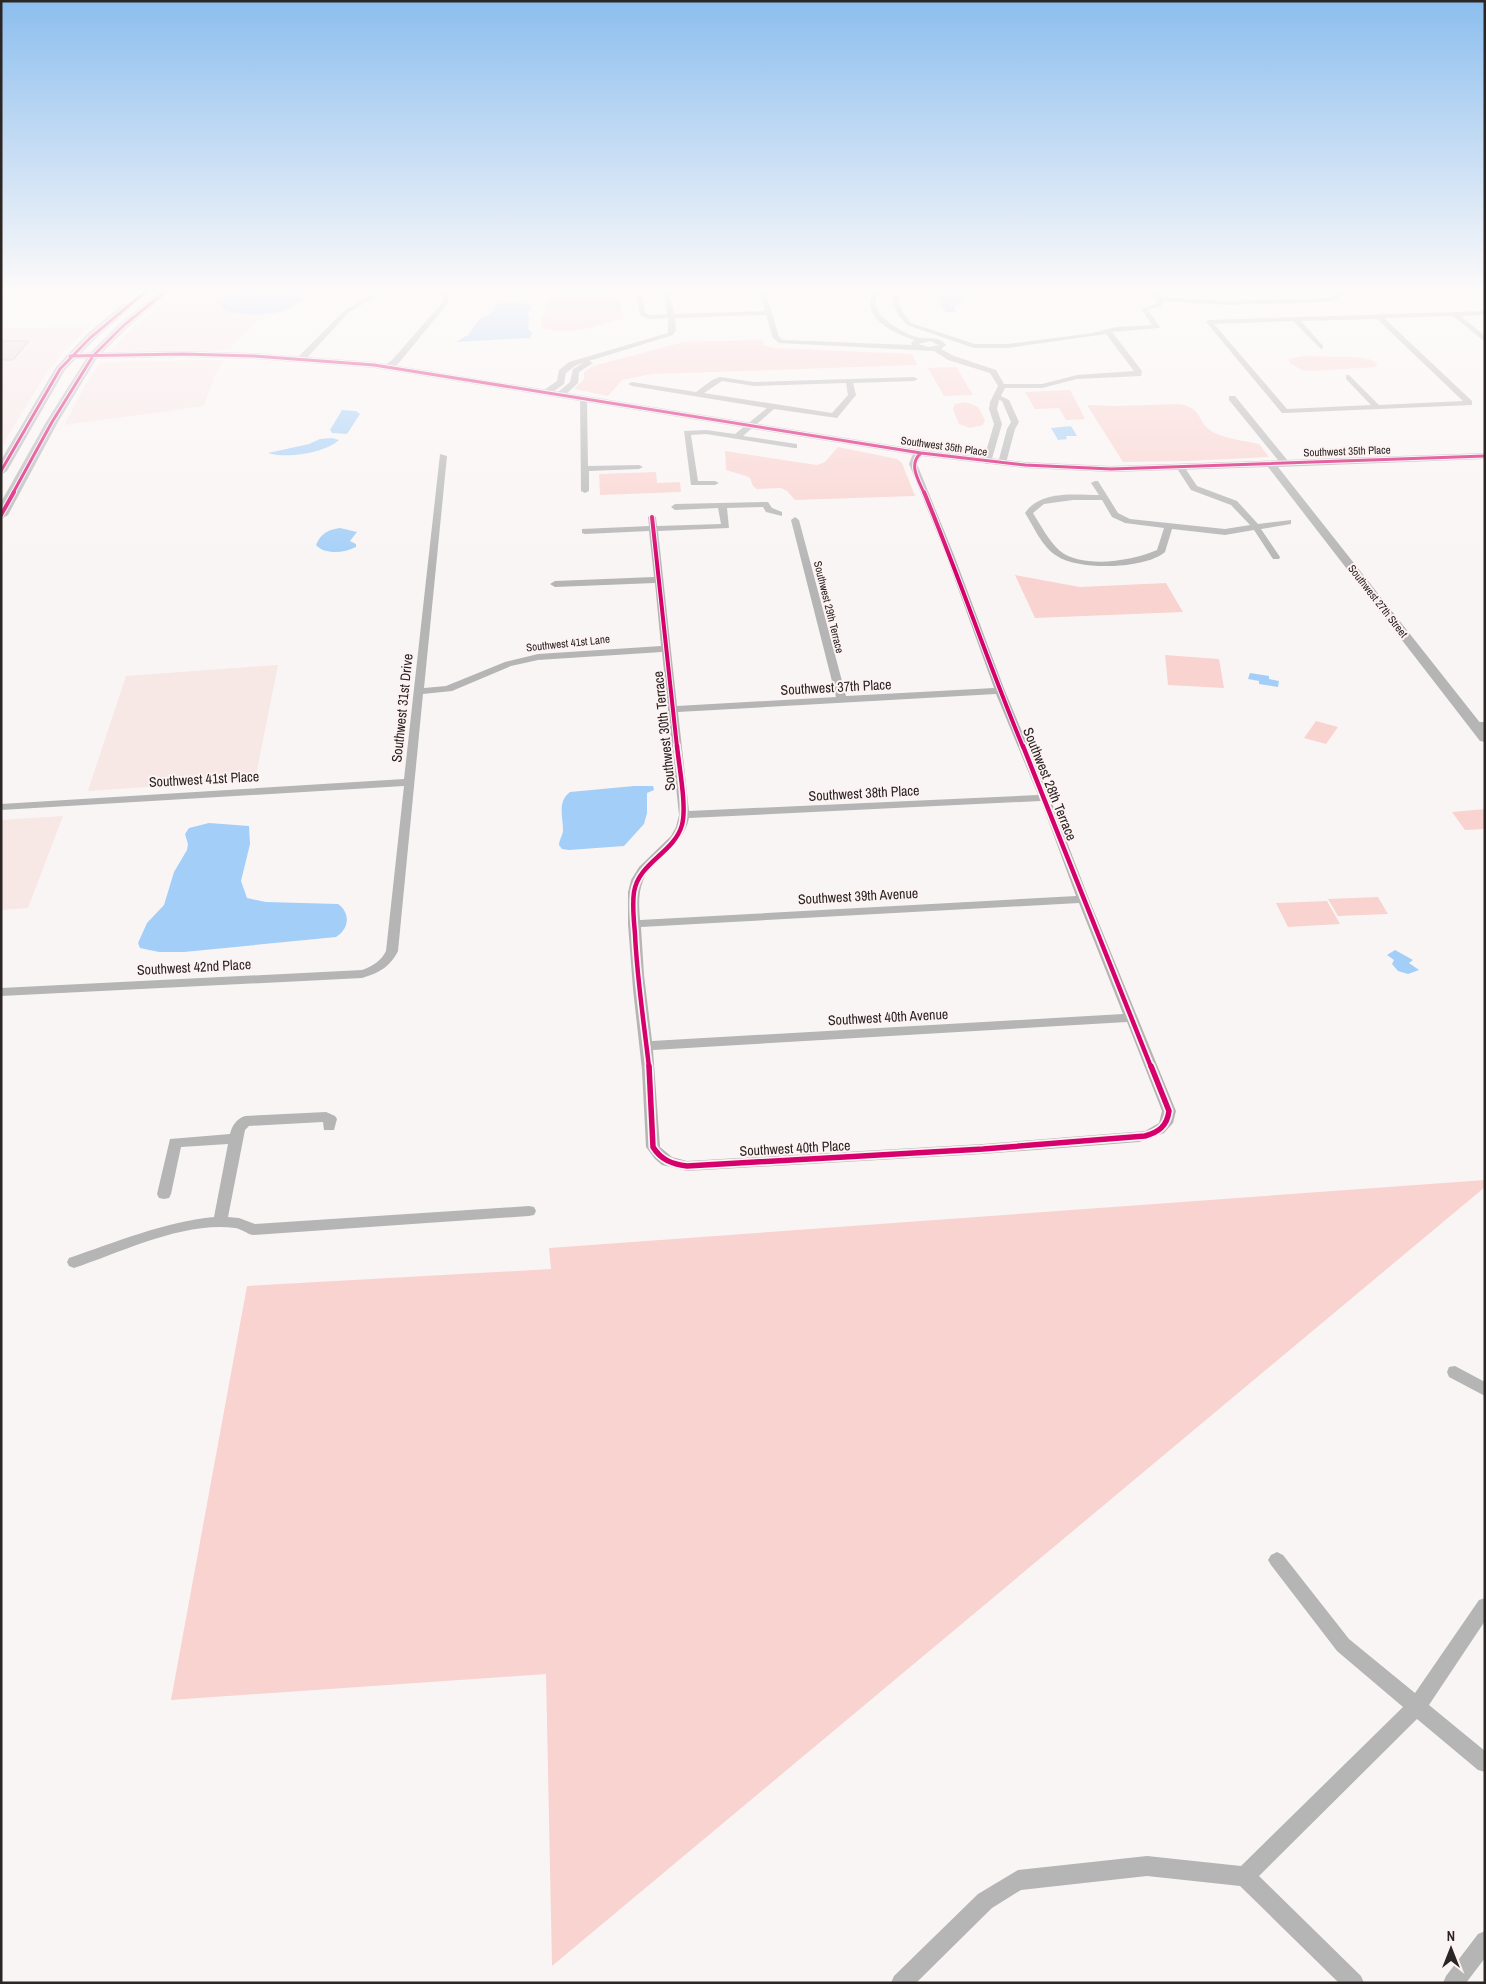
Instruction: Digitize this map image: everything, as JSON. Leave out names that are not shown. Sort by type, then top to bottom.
[{"type":"main road","points":[[1,471],[51,385]]},
{"type":"main road","points":[[1,514],[43,437],[75,385]]},
{"type":"main road","points":[[30,420],[38,423],[37,426],[43,437]]},
{"type":"main road","points":[[23,432],[31,436],[29,441],[43,437]]},
{"type":"street","name":"Southwest 35th Place","points":[[500,385],[750,426],[987,462],[1070,468],[1180,467],[1485,456]]},
{"type":"street","points":[[547,392],[556,385]]},
{"type":"street","points":[[560,394],[572,385]]},
{"type":"street","points":[[636,385],[834,416],[852,395],[849,385]]},
{"type":"street","points":[[698,394],[709,385]]},
{"type":"street","points":[[987,462],[998,424],[994,402],[1002,386],[1047,385]]},
{"type":"street","points":[[1262,385],[1285,411],[1469,403],[1450,385]]},
{"type":"street","points":[[1356,385],[1377,407]]},
{"type":"street","points":[[998,397],[1011,429]]},
{"type":"street","points":[[998,397],[1004,400],[1015,422],[1011,429],[1002,463]]},
{"type":"street","points":[[583,398],[586,491]]},
{"type":"street","points":[[1232,398],[1286,463]]},
{"type":"street","points":[[737,437],[772,406]]},
{"type":"street","points":[[996,416],[1006,416]]},
{"type":"street","points":[[716,483],[694,483],[687,433],[706,432],[794,446]]},
{"type":"street","name":"Southwest 28th Terrace","points":[[921,453],[915,458],[913,464],[950,555],[1000,691],[1045,798],[1083,899],[1168,1111],[1169,1119],[1166,1125]]},
{"type":"street","name":"Southwest 31st Drive","points":[[385,962],[392,952],[443,456]]},
{"type":"street","name":"Southwest 27th Street","points":[[1271,464],[1480,725],[1485,738]]},
{"type":"street","points":[[585,469],[638,467]]},
{"type":"street","points":[[1180,467],[1194,488],[1234,503],[1256,527],[1276,557]]},
{"type":"street","points":[[1095,483],[1115,515],[1128,521],[1225,532],[1288,522]]},
{"type":"street","points":[[1103,498],[1049,500],[1031,507],[1029,513],[1058,553],[1066,559],[1079,562],[1138,560],[1162,552],[1168,526]]},
{"type":"street","points":[[675,507],[765,504],[769,510],[779,514]]},
{"type":"street","points":[[585,531],[726,526],[722,505]]},
{"type":"street","name":"Southwest 30th Terrace","points":[[634,924],[634,891],[641,871],[680,836],[684,823],[652,517]]},
{"type":"street","name":"Southwest 29th Terrace","points":[[796,520],[842,700]]},
{"type":"street","points":[[555,584],[659,580]]},
{"type":"street","name":"Southwest 41st Lane","points":[[419,691],[448,689],[508,664],[538,657],[666,649]]},
{"type":"street","name":"Southwest 37th Place","points":[[672,709],[1000,691]]},
{"type":"street","name":"Southwest 41st Place","points":[[1,807],[409,782]]},
{"type":"street","name":"Southwest 38th Place","points":[[684,815],[1045,798]]},
{"type":"street","name":"Southwest 39th Avenue","points":[[634,924],[1083,899]]},
{"type":"street","name":"Southwest 40th Place","points":[[634,924],[641,1013],[646,1046],[653,1147],[658,1156],[676,1165],[983,1149],[1139,1138],[1155,1134],[1166,1125]]},
{"type":"street","name":"Southwest 42nd Place","points":[[1,992],[362,974],[377,968],[385,962]]},
{"type":"street","name":"Southwest 40th Avenue","points":[[646,1046],[1132,1018]]},
{"type":"street","points":[[220,1222],[238,1128],[245,1121],[326,1117],[330,1119],[329,1127]]},
{"type":"street","points":[[164,1194],[175,1142],[236,1139]]},
{"type":"street","points":[[74,1262],[167,1231],[212,1222],[239,1223],[253,1230],[529,1211]]},
{"type":"street","points":[[1455,1372],[1485,1390]]},
{"type":"street","points":[[1278,1560],[1343,1646],[1485,1763]]},
{"type":"street","points":[[1246,1876],[1417,1706],[1485,1606]]},
{"type":"street","points":[[901,1983],[985,1901],[1018,1880],[1147,1866],[1246,1876],[1354,1983]]},
{"type":"street","points":[[1453,1983],[1485,1941]]},
{"type":"shaded area","points":[[1,385],[39,385],[1,447]]},
{"type":"shaded area","points":[[86,385],[211,385],[204,406],[64,425]]},
{"type":"shaded area","points":[[578,385],[618,385],[608,396],[574,389]]},
{"type":"shaded area","points":[[937,385],[967,385],[973,395],[944,396]]},
{"type":"shaded area","points":[[1070,390],[1085,419],[1066,420],[1059,408],[1035,409],[1025,392]]},
{"type":"shaded area","points":[[966,402],[978,407],[985,420],[983,425],[970,428],[959,424],[953,409],[955,404]]},
{"type":"shaded area","points":[[1178,404],[1192,408],[1204,424],[1213,432],[1230,438],[1259,444],[1269,457],[1123,462],[1087,405]]},
{"type":"shaded area","points":[[838,447],[897,459],[902,463],[915,496],[795,500],[787,491],[781,488],[757,489],[753,486],[750,478],[726,470],[725,451],[817,465],[825,462]]},
{"type":"shaded area","points":[[656,472],[657,483],[680,482],[681,492],[600,495],[599,474]]},
{"type":"shaded area","points":[[1015,575],[1080,587],[1166,583],[1183,612],[1035,618]]},
{"type":"shaded area","points":[[1165,655],[1219,659],[1224,688],[1168,685]]},
{"type":"shaded area","points":[[278,665],[255,780],[88,791],[126,676]]},
{"type":"shaded area","points":[[1316,721],[1338,727],[1326,744],[1304,738]]},
{"type":"shaded area","points":[[1485,809],[1485,829],[1465,830],[1452,812]]},
{"type":"shaded area","points":[[63,816],[28,908],[1,910],[1,820]]},
{"type":"shaded area","points":[[1378,897],[1388,914],[1338,916],[1328,899]]},
{"type":"shaded area","points":[[1327,901],[1340,924],[1288,927],[1276,903]]},
{"type":"shaded area","points":[[1485,1180],[1485,1187],[552,1966],[546,1674],[171,1700],[247,1286],[551,1269],[549,1248]]},
{"type":"water","points":[[342,410],[356,411],[360,414],[347,434],[332,433],[330,430]]},
{"type":"water","points":[[1071,426],[1077,436],[1066,436],[1067,439],[1058,440],[1051,428]]},
{"type":"water","points":[[332,438],[339,440],[333,445],[305,454],[276,455],[268,453],[309,444],[320,439]]},
{"type":"water","points":[[340,528],[357,532],[350,541],[356,544],[356,547],[346,551],[329,552],[316,545],[325,533]]},
{"type":"water","points":[[1250,673],[1269,676],[1269,679],[1279,681],[1278,687],[1259,684],[1259,681],[1248,679]]},
{"type":"water","points":[[653,786],[654,790],[647,793],[647,813],[644,824],[624,846],[562,849],[559,845],[563,830],[562,805],[563,800],[570,792]]},
{"type":"water","points":[[209,823],[249,826],[250,844],[241,881],[247,898],[266,902],[338,904],[347,916],[344,930],[336,937],[184,952],[159,952],[140,948],[138,943],[147,923],[164,905],[174,872],[187,850],[188,844],[185,834],[189,828]]},
{"type":"water","points":[[1395,950],[1413,960],[1409,963],[1419,970],[1408,974],[1398,971],[1392,964],[1394,960],[1387,955]]},
{"type":"cycle path","points":[[1,471],[51,385]]},
{"type":"cycle path","points":[[1,515],[52,422],[75,385]]},
{"type":"cycle path","points":[[496,385],[921,453],[1025,465],[1111,469],[1485,456]]},
{"type":"cycle path","points":[[652,517],[684,815],[682,827],[676,837],[643,870],[637,880],[634,892],[638,975],[649,1070],[653,1147],[659,1156],[667,1161],[687,1166],[983,1149],[1139,1137],[1150,1134],[1163,1127],[1169,1111],[1083,899],[1045,798],[1000,691],[950,555],[920,483],[913,464],[915,458],[921,453]]}]
